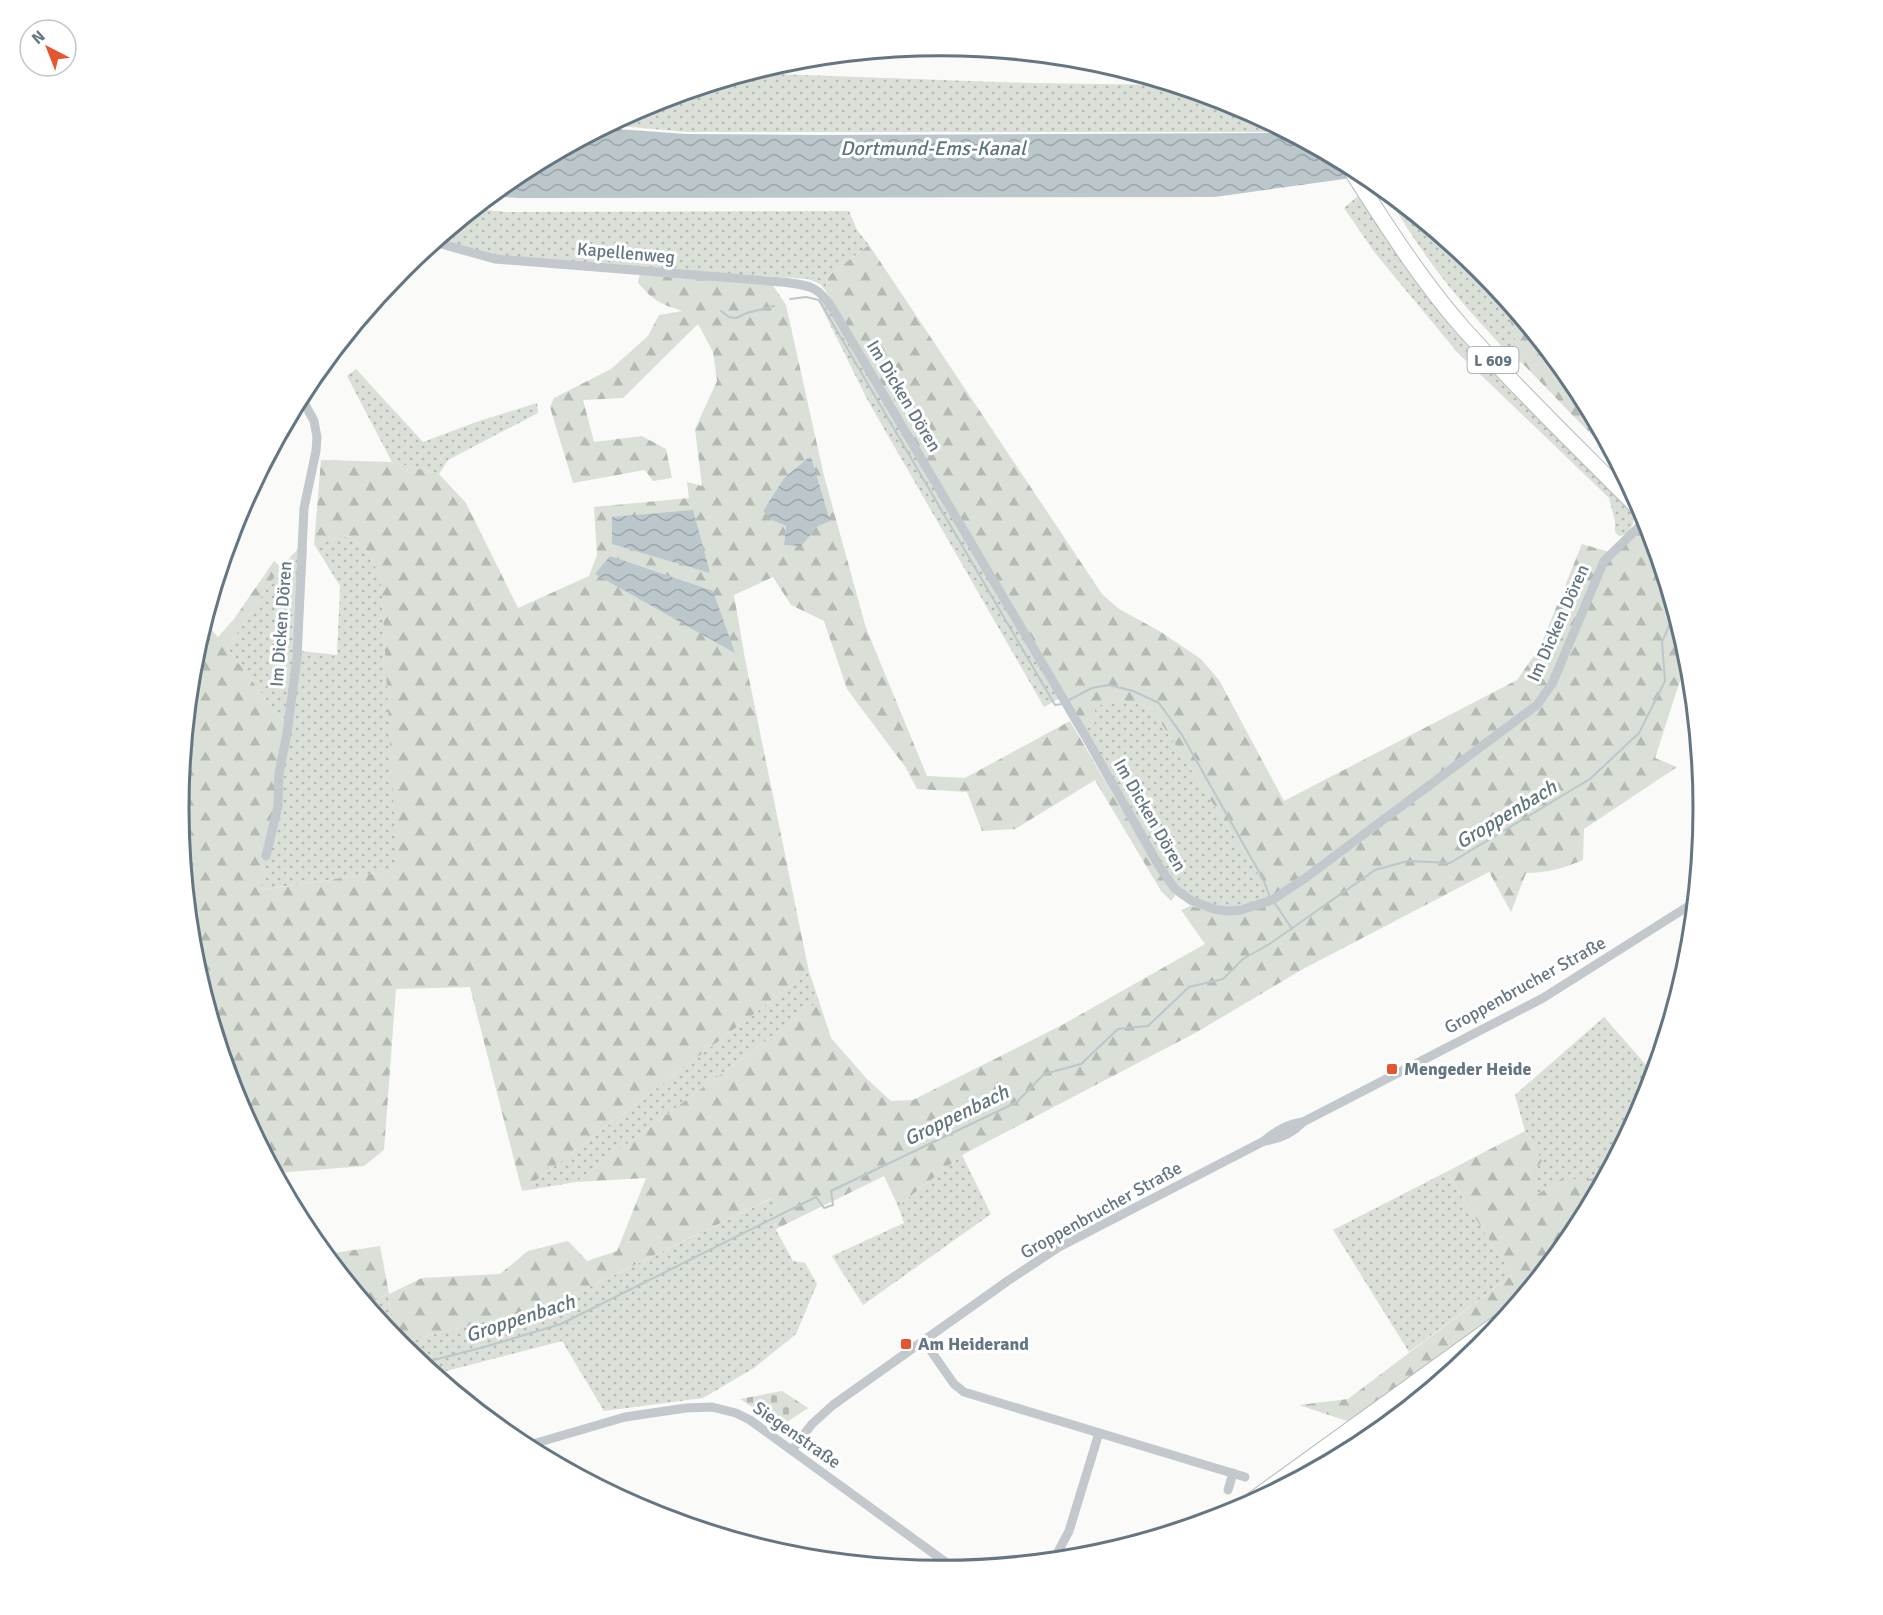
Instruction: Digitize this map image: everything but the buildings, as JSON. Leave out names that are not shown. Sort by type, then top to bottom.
[{"type":"highway","points":[[1296,1470],[1457,1354]]},
{"type":"main road","name":"L 609","points":[[1359,182],[1423,277],[1462,327],[1625,496]]},
{"type":"street","name":"Kapellenweg","points":[[443,245],[495,259],[782,282],[818,290]]},
{"type":"street","name":"Im Dicken Dören","points":[[818,290],[825,297],[864,362],[1087,739],[1159,867],[1174,889],[1192,901],[1214,909],[1241,910],[1272,900],[1304,879],[1537,705],[1552,684],[1604,561],[1638,525]]},
{"type":"street","name":"Im Dicken Dören","points":[[266,856],[278,806],[279,773],[297,658],[304,508],[316,451],[317,437],[314,421],[306,406]]},
{"type":"street","name":"Groppenbrucher Straße","points":[[792,1450],[820,1416],[1009,1280],[1059,1247],[1264,1141],[1279,1139],[1295,1130],[1303,1122],[1543,998],[1687,907]]},
{"type":"street","points":[[924,1341],[954,1384],[964,1392],[1245,1477]]},
{"type":"street","name":"Siegenstraße","points":[[539,1442],[625,1417],[686,1408],[712,1407],[736,1413],[750,1420],[792,1450],[942,1560]]},
{"type":"street","points":[[1059,1550],[1069,1531],[1099,1433]]},
{"type":"street","points":[[1228,1490],[1233,1473]]},
{"type":"green space","points":[[777,74],[1028,83],[1148,85],[1183,95],[1272,132],[687,132],[624,126],[700,95]]},
{"type":"green space","points":[[1358,196],[1416,281],[1455,331],[1633,513],[1633,522],[1626,534],[1619,536],[1615,532],[1615,521],[1609,498],[1457,352],[1375,253],[1344,208]]},
{"type":"green space","points":[[1395,208],[1437,242],[1507,312],[1522,363],[1512,357],[1473,315],[1406,227]]},
{"type":"green space","points":[[485,210],[507,212],[849,211],[857,230],[869,245],[827,277],[826,291],[820,284],[808,279],[494,257],[445,243]]},
{"type":"green space","points":[[869,245],[1102,594],[1119,609],[1161,632],[1201,659],[1219,680],[1284,801],[1517,680],[1540,647],[1582,544],[1616,554],[1640,531],[1654,566],[1668,613],[1682,676],[1655,758],[1677,767],[1584,829],[1583,860],[1555,870],[1526,873],[1511,912],[1489,872],[1303,969],[1197,1032],[962,1155],[898,1206],[884,1176],[776,1229],[772,1198],[552,1305],[411,1340],[392,1320],[388,1295],[373,1299],[336,1253],[380,1246],[389,1294],[422,1278],[500,1274],[528,1251],[568,1241],[587,1261],[617,1251],[646,1178],[576,1182],[819,1001],[831,1038],[867,1079],[891,1101],[913,1100],[1062,1025],[1205,944],[1181,910],[1190,906],[1232,914],[1251,911],[1274,903],[1267,888],[1151,707],[1123,701],[1095,706],[1095,723],[1085,729],[826,291],[827,277]]},
{"type":"green space","points":[[640,274],[772,284],[786,305],[824,476],[866,628],[927,776],[965,778],[1070,721],[1157,870],[1175,896],[1171,901],[1161,891],[1095,780],[1015,829],[982,831],[967,792],[917,789],[906,768],[847,689],[824,621],[791,605],[773,577],[734,595],[809,972],[522,1191],[470,987],[396,989],[384,1150],[364,1166],[284,1172],[267,1140],[229,1049],[215,1002],[196,906],[189,808],[191,758],[196,709],[211,630],[218,637],[234,619],[274,561],[281,567],[227,648],[285,724],[261,890],[397,870],[381,579],[369,553],[351,536],[314,544],[321,460],[392,462],[439,474],[466,503],[518,608],[589,576],[597,555],[594,507],[689,498],[687,482],[702,486],[695,429],[717,381],[713,352],[698,324],[623,398],[583,400],[594,442],[642,436],[666,449],[672,478],[653,481],[645,470],[573,483],[550,407],[554,398],[611,369],[648,336],[659,315],[683,311],[658,302],[638,283]],"holes":[[[811,457],[784,544],[786,526],[763,511],[784,478]]]},
{"type":"green space","points":[[822,298],[1060,698],[1044,707],[867,399],[818,300]]},
{"type":"green space","points":[[1508,313],[1567,390],[1598,442],[1522,363]]},
{"type":"green space","points":[[356,369],[423,442],[537,403],[538,413],[448,460],[439,474],[392,462],[347,376]]},
{"type":"green space","points":[[351,536],[369,553],[381,579],[398,870],[260,890],[285,724],[227,648],[281,567],[299,548],[307,548],[301,651],[337,655],[340,586],[314,544]]},
{"type":"green space","points":[[1123,701],[1151,707],[1267,888],[1272,900],[1222,910],[1171,887],[1080,728],[1092,706]]},
{"type":"green space","points":[[809,972],[819,1001],[576,1182],[522,1191]]},
{"type":"green space","points":[[1604,1017],[1647,1066],[1624,1122],[1616,1130],[1616,1141],[1599,1172],[1592,1179],[1561,1179],[1534,1197],[1533,1171],[1542,1161],[1525,1131],[1515,1095]]},
{"type":"green space","points":[[1624,1122],[1616,1141],[1616,1130]]},
{"type":"green space","points":[[1525,1131],[1542,1161],[1534,1172],[1535,1196],[1561,1179],[1592,1179],[1599,1172],[1567,1225],[1538,1265],[1487,1324],[1350,1422],[1299,1405],[1348,1399],[1512,1275],[1446,1172]]},
{"type":"green space","points":[[962,1155],[991,1214],[863,1305],[832,1256],[904,1223],[898,1206]]},
{"type":"green space","points":[[1446,1172],[1512,1275],[1409,1352],[1333,1230]]},
{"type":"green space","points":[[773,1198],[776,1230],[793,1261],[805,1263],[817,1284],[796,1334],[754,1368],[703,1398],[604,1411],[562,1341],[444,1372],[411,1340],[552,1305]]},
{"type":"green space","points":[[388,1295],[392,1320],[376,1303],[373,1299]]},
{"type":"green space","points":[[782,1391],[808,1408],[779,1425],[740,1399]]},
{"type":"water","name":"Dortmund-Ems-Kanal","points":[[618,129],[686,134],[819,135],[1274,133],[1318,156],[1354,179],[1215,197],[503,197],[566,156]]},
{"type":"water","points":[[811,457],[830,521],[818,526],[801,546],[784,545],[786,526],[772,520],[763,511],[784,478]]},
{"type":"water","points":[[693,510],[710,573],[612,544],[612,517]]},
{"type":"water","points":[[610,556],[713,591],[735,653],[595,574]]},
{"type":"waterway","points":[[790,299],[806,297],[819,300],[1055,705],[1062,704]]},
{"type":"waterway","points":[[721,311],[729,317],[736,318],[774,306]]},
{"type":"waterway","name":"Groppenbach","points":[[433,1360],[561,1324],[816,1197],[824,1208],[833,1205],[831,1191],[1017,1102],[1044,1074],[1081,1064],[1118,1029],[1148,1026],[1189,987],[1223,979],[1243,959],[1271,943],[1375,870],[1408,861],[1450,863],[1590,779],[1639,733],[1665,681],[1662,642],[1670,623]]},
{"type":"waterway","points":[[1069,700],[1092,688],[1109,685],[1133,691],[1159,703],[1182,735],[1263,879],[1270,897]]},
{"type":"waterway","points":[[1274,902],[1292,929]]},
{"type":"place","name":"Mengeder Heide","points":[[1392,1069]]},
{"type":"place","name":"Am Heiderand","points":[[906,1344]]}]
